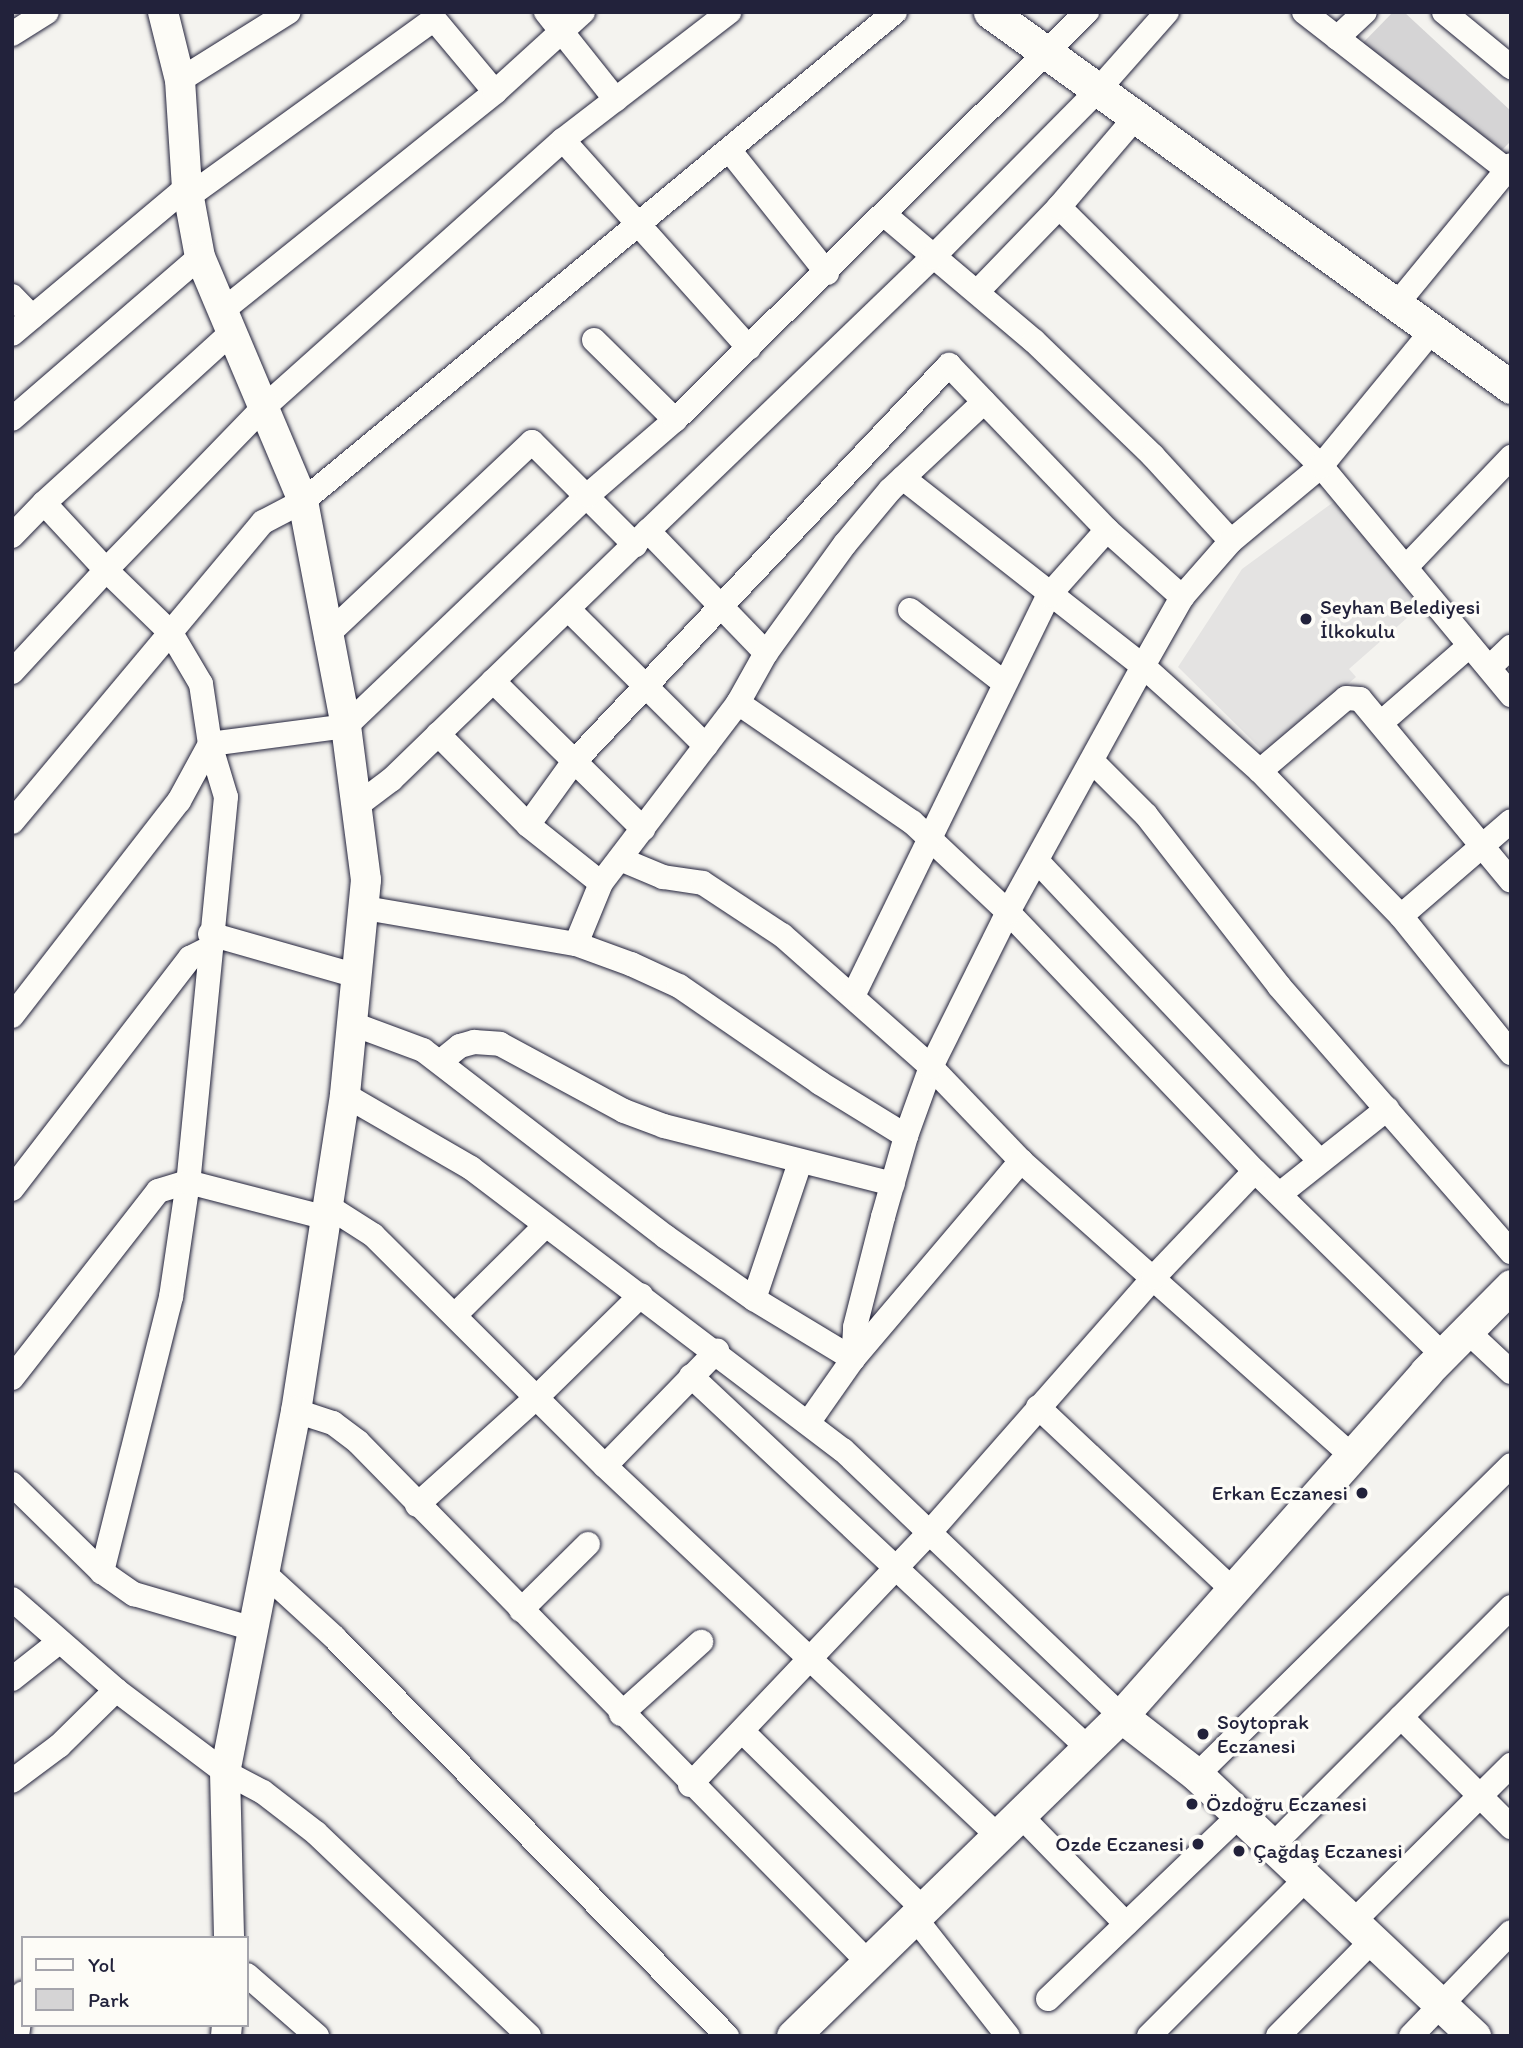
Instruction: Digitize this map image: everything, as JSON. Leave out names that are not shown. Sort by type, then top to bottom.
[{"type":"main road","points":[[990,12],[1432,331],[1508,381]]},
{"type":"main road","points":[[793,2036],[1121,1716],[1351,1455],[1443,1354],[1511,1286]]},
{"type":"main road","points":[[1121,1716],[1197,1774],[1474,2036]]},
{"type":"street","points":[[12,34],[47,12]]},
{"type":"street","points":[[163,12],[180,80],[188,192],[200,257],[303,501],[359,804],[365,908],[354,975],[345,1095],[324,1211],[296,1411],[250,1628],[225,1772],[229,1936]]},
{"type":"street","points":[[180,80],[289,12]]},
{"type":"street","points":[[546,12],[616,100]]},
{"type":"street","points":[[12,536],[226,322],[563,33],[583,12]]},
{"type":"street","points":[[12,672],[106,570],[263,408],[563,141],[729,12]]},
{"type":"street","points":[[12,822],[263,522],[303,501],[641,226],[895,12]]},
{"type":"street","points":[[210,744],[346,726],[589,495],[675,420],[886,216],[1087,12]]},
{"type":"street","points":[[359,804],[438,734],[933,257],[1098,90],[1167,12]]},
{"type":"street","points":[[1304,12],[1509,168],[1396,305]]},
{"type":"street","points":[[1337,37],[1365,12]]},
{"type":"street","points":[[1444,12],[1511,68]]},
{"type":"street","points":[[12,334],[188,192],[434,19],[495,92]]},
{"type":"street","points":[[978,291],[1059,207],[1136,117]]},
{"type":"street","points":[[563,141],[749,348]]},
{"type":"street","points":[[730,151],[827,273]]},
{"type":"street","points":[[1059,207],[1321,466],[1407,566],[1511,695]]},
{"type":"street","points":[[886,216],[978,291],[1153,456],[1231,541]]},
{"type":"street","points":[[12,419],[200,257]]},
{"type":"street","points":[[12,296],[32,317]]},
{"type":"street","points":[[853,1359],[855,1327],[893,1184],[906,1136],[931,1067],[1008,912],[1038,862],[1143,666],[1182,597],[1231,541],[1321,466],[1432,331]]},
{"type":"street","points":[[594,340],[675,420]]},
{"type":"street","points":[[528,825],[572,764],[949,365],[1107,530],[1182,597]]},
{"type":"street","points":[[576,944],[600,883],[738,703],[766,653],[845,544],[903,478],[984,402]]},
{"type":"street","points":[[326,636],[532,442],[589,495],[722,607],[766,653]]},
{"type":"street","points":[[1407,566],[1511,457]]},
{"type":"street","points":[[903,478],[1143,666],[1260,771],[1401,916],[1511,1053]]},
{"type":"street","points":[[44,503],[106,570],[171,633],[201,684],[210,744],[226,797],[221,880],[209,941],[188,1182],[171,1297],[102,1572]]},
{"type":"street","points":[[854,994],[929,842],[1003,682],[1049,595],[1107,530]]},
{"type":"street","points":[[568,609],[644,688],[706,746]]},
{"type":"street","points":[[911,610],[1003,682]]},
{"type":"street","points":[[1382,722],[1469,646]]},
{"type":"street","points":[[1490,667],[1511,647]]},
{"type":"street","points":[[493,681],[572,764],[643,829]]},
{"type":"street","points":[[1260,771],[1346,698],[1360,699],[1382,722],[1511,881]]},
{"type":"street","points":[[738,703],[912,822],[929,842],[1008,912],[1255,1171],[1443,1354]]},
{"type":"street","points":[[438,734],[528,825],[600,883]]},
{"type":"street","points":[[12,1016],[179,801],[210,744]]},
{"type":"street","points":[[1092,761],[1146,815],[1279,986],[1511,1252]]},
{"type":"street","points":[[1401,916],[1511,821]]},
{"type":"street","points":[[620,859],[663,877],[703,883],[782,936],[854,994],[931,1067],[1021,1161],[1351,1455]]},
{"type":"street","points":[[1038,862],[1319,1160]]},
{"type":"street","points":[[365,908],[576,944],[680,986],[820,1083],[906,1136]]},
{"type":"street","points":[[209,941],[354,975]]},
{"type":"street","points":[[12,1189],[190,958],[209,941]]},
{"type":"street","points":[[350,1023],[408,1042],[440,1062],[536,1141],[754,1299],[853,1359]]},
{"type":"street","points":[[440,1062],[460,1046],[474,1042],[500,1044],[624,1111],[664,1126],[893,1184]]},
{"type":"street","points":[[345,1095],[471,1168],[545,1226],[717,1351],[808,1423],[930,1532],[1121,1716]]},
{"type":"street","points":[[1280,1194],[1319,1160],[1387,1109]]},
{"type":"street","points":[[808,1423],[853,1359],[1021,1161]]},
{"type":"street","points":[[754,1299],[800,1162]]},
{"type":"street","points":[[690,1785],[930,1532],[1154,1277],[1255,1171]]},
{"type":"street","points":[[12,1378],[158,1191],[188,1182],[324,1211],[373,1235],[605,1466],[812,1659],[1126,1924]]},
{"type":"street","points":[[455,1315],[545,1226]]},
{"type":"street","points":[[417,1504],[536,1398],[641,1295]]},
{"type":"street","points":[[1467,1331],[1511,1372]]},
{"type":"street","points":[[605,1466],[717,1351]]},
{"type":"street","points":[[691,1376],[1088,1748]]},
{"type":"street","points":[[1038,1407],[1233,1590]]},
{"type":"street","points":[[296,1411],[345,1431],[690,1785],[868,1962]]},
{"type":"street","points":[[1197,1774],[1511,1465]]},
{"type":"street","points":[[12,1484],[102,1572],[134,1594],[250,1628]]},
{"type":"street","points":[[522,1610],[588,1544]]},
{"type":"street","points":[[263,1572],[335,1637],[727,2036]]},
{"type":"street","points":[[12,1599],[116,1690],[225,1772],[263,1792],[316,1833],[529,2036]]},
{"type":"street","points":[[1272,1846],[1511,1607]]},
{"type":"street","points":[[12,1679],[59,1642]]},
{"type":"street","points":[[621,1714],[701,1642]]},
{"type":"street","points":[[12,1781],[58,1746],[116,1690]]},
{"type":"street","points":[[1401,1717],[1511,1827]]},
{"type":"street","points":[[743,1732],[919,1914],[1008,2036]]},
{"type":"street","points":[[1278,2036],[1363,1931],[1480,1796],[1511,1765]]},
{"type":"street","points":[[1048,1999],[1240,1815]]},
{"type":"street","points":[[1149,2036],[1307,1878]]},
{"type":"street","points":[[1411,2036],[1511,1932]]},
{"type":"street","points":[[248,1976],[317,2036]]},
{"type":"street","points":[[17,2036],[21,2007]]},
{"type":"shaded area","name":"Seyhan Belediyesi İlkokulu","points":[[1339,498],[1424,603],[1349,669],[1356,677],[1267,755],[1178,667],[1242,569]]},
{"type":"green space","points":[[1393,12],[1404,12],[1511,111],[1511,141],[1502,150],[1356,50]]},
{"type":"place","name":"Seyhan Belediyesi İlkokulu","points":[[1306,619]]},
{"type":"place","name":"Erkan Eczanesi","points":[[1362,1493]]},
{"type":"place","name":"Soytoprak Eczanesi","points":[[1203,1734]]},
{"type":"place","name":"Özdoğru Eczanesi","points":[[1192,1804]]},
{"type":"place","name":"Ozde Eczanesi","points":[[1198,1844]]},
{"type":"place","name":"Çağdaş Eczanesi","points":[[1239,1851]]}]
